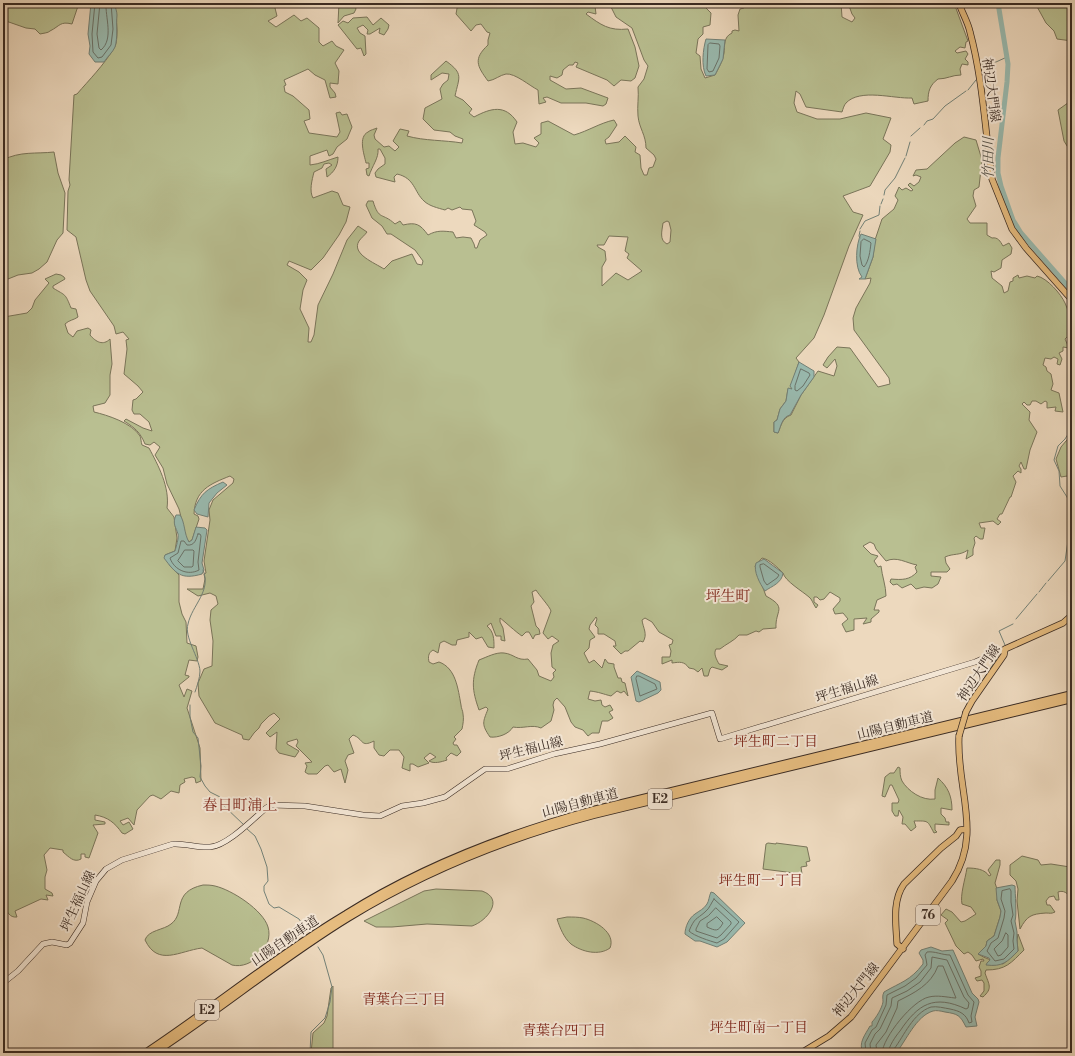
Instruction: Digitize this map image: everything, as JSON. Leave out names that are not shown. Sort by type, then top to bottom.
[{"type":"highway","name":"山陽自動車道","points":[[154,1053],[346,914],[384,892],[446,861],[516,833],[566,817],[618,804],[1072,694]]},
{"type":"highway","name":"山陽自動車道","points":[[145,1053],[272,967],[348,918],[386,896],[454,863],[518,838],[606,812],[1072,699]]},
{"type":"main road","name":"神辺大門線","points":[[959,3],[968,24],[974,47],[992,179],[996,192],[1012,229],[1026,248],[1072,300]]},
{"type":"main road","name":"神辺大門線","points":[[801,1053],[829,1036],[845,1024],[858,1009],[957,874],[965,852],[967,829],[959,761],[959,736],[966,712],[972,701],[1004,655],[1005,649],[1063,623],[1072,615]]},
{"type":"main road","name":"坪生福山線","points":[[3,982],[18,971],[43,944],[52,942],[66,945],[70,943],[83,923],[87,902],[96,881],[102,872],[111,865],[129,857],[173,844],[179,843],[202,847],[218,846],[266,808],[276,804],[305,806],[363,815],[380,816],[402,806],[423,804],[445,797],[485,769],[507,769],[554,754],[600,744],[712,713],[720,739],[975,662],[1005,649]]},
{"type":"main road","points":[[903,948],[897,944],[896,904],[899,891],[904,884],[941,848],[956,836],[960,830],[967,829]]},
{"type":"green space","points":[[3,3],[80,3],[72,24],[60,24],[48,32],[40,34],[35,29],[26,28],[3,20]]},
{"type":"green space","points":[[115,3],[282,3],[274,4],[277,16],[268,21],[276,27],[294,15],[301,21],[307,18],[319,28],[319,42],[323,46],[332,41],[336,46],[344,50],[335,63],[339,71],[338,84],[330,83],[330,87],[335,93],[336,97],[330,98],[325,80],[315,75],[308,69],[284,80],[286,85],[284,86],[285,92],[293,96],[309,110],[310,119],[304,121],[309,133],[337,137],[340,132],[336,113],[340,112],[342,115],[347,114],[352,127],[347,139],[337,147],[333,154],[329,156],[327,150],[310,156],[310,165],[338,157],[335,168],[327,177],[326,169],[332,165],[329,163],[324,164],[322,168],[314,172],[311,192],[313,198],[332,191],[338,193],[343,205],[350,207],[346,222],[323,258],[311,270],[289,261],[287,265],[299,272],[307,280],[303,290],[300,309],[309,328],[308,342],[311,342],[314,335],[318,305],[347,240],[358,226],[367,232],[359,241],[357,246],[358,250],[365,258],[384,269],[392,261],[412,254],[417,264],[422,265],[423,261],[415,250],[391,234],[387,234],[382,226],[372,218],[366,205],[368,201],[373,201],[379,214],[391,220],[395,224],[400,221],[403,225],[415,224],[423,228],[428,235],[443,231],[453,232],[456,238],[471,238],[475,248],[477,248],[480,240],[487,235],[474,225],[476,221],[472,210],[462,209],[460,207],[452,210],[448,208],[445,210],[431,206],[424,201],[411,182],[403,176],[397,174],[394,177],[395,182],[376,177],[375,173],[385,164],[385,158],[380,149],[378,149],[376,159],[369,176],[367,175],[366,169],[369,168],[369,163],[366,163],[362,142],[365,134],[377,128],[374,135],[375,139],[384,147],[389,146],[395,151],[399,147],[393,141],[400,129],[409,131],[407,136],[414,138],[462,143],[463,139],[450,132],[434,130],[423,119],[425,108],[442,99],[440,89],[448,80],[449,74],[442,73],[431,80],[431,75],[446,61],[456,69],[458,73],[459,80],[455,96],[463,100],[472,109],[469,113],[474,117],[486,111],[497,109],[503,110],[508,112],[517,122],[513,132],[515,144],[523,143],[536,147],[539,143],[534,138],[541,134],[541,123],[548,121],[574,135],[614,120],[617,125],[609,137],[605,140],[606,144],[619,142],[625,136],[636,147],[635,152],[640,155],[641,168],[644,175],[647,175],[649,168],[653,167],[656,159],[654,155],[646,148],[645,139],[639,120],[638,87],[644,79],[648,66],[644,60],[632,28],[616,17],[609,3],[701,3],[711,13],[710,25],[703,27],[703,34],[698,39],[696,53],[700,56],[701,69],[705,78],[715,75],[723,59],[726,39],[732,31],[739,31],[738,15],[740,9],[744,8],[747,3],[841,3],[842,17],[852,22],[855,18],[848,3],[954,3],[968,41],[966,42],[965,48],[960,47],[955,51],[957,53],[966,51],[968,54],[965,59],[968,62],[968,65],[962,64],[960,69],[961,75],[938,79],[935,81],[930,88],[928,101],[914,104],[912,98],[878,95],[860,96],[846,103],[842,112],[806,107],[800,94],[796,91],[794,103],[797,112],[817,119],[840,119],[866,113],[891,118],[883,139],[891,145],[890,152],[870,186],[843,196],[853,212],[863,215],[849,246],[814,338],[796,358],[799,362],[791,386],[792,389],[788,389],[786,401],[780,409],[777,420],[774,422],[774,432],[778,433],[784,420],[791,415],[801,395],[818,371],[834,376],[837,366],[835,359],[827,368],[823,365],[837,347],[850,348],[878,387],[890,384],[889,378],[854,330],[853,318],[856,308],[870,283],[871,278],[865,279],[873,257],[875,240],[882,219],[894,209],[898,200],[895,196],[899,187],[902,190],[906,188],[911,191],[913,190],[908,185],[910,183],[914,186],[919,182],[921,177],[916,175],[913,176],[916,170],[927,169],[955,143],[964,137],[976,140],[982,160],[979,187],[974,190],[973,196],[976,206],[967,219],[970,223],[987,223],[987,235],[1000,241],[1003,246],[1009,243],[1012,248],[1011,254],[1002,260],[1001,268],[994,272],[991,271],[992,278],[1002,286],[1004,293],[1008,291],[1010,282],[1013,281],[1013,278],[1018,275],[1019,278],[1027,276],[1035,278],[1037,276],[1041,277],[1057,291],[1066,306],[1072,327],[1070,334],[1065,339],[1069,348],[1063,347],[1063,351],[1059,353],[1062,359],[1060,365],[1057,364],[1058,359],[1054,357],[1051,359],[1045,358],[1043,365],[1051,374],[1053,384],[1051,390],[1059,393],[1063,412],[1055,411],[1056,407],[1047,408],[1047,402],[1045,401],[1041,404],[1036,401],[1032,401],[1030,405],[1027,405],[1024,402],[1022,404],[1030,412],[1029,420],[1037,432],[1030,450],[1026,469],[1024,469],[1021,462],[1019,466],[1021,473],[1018,471],[1013,476],[1016,482],[1011,497],[1002,514],[1000,514],[997,519],[1001,522],[998,525],[993,521],[979,523],[981,528],[985,528],[983,539],[976,536],[974,538],[975,543],[973,555],[966,559],[968,550],[945,557],[946,563],[950,569],[947,572],[931,572],[931,576],[941,577],[938,584],[932,588],[924,587],[916,589],[911,584],[902,588],[897,584],[893,585],[890,582],[891,579],[912,577],[917,572],[915,567],[917,565],[894,559],[886,561],[876,549],[874,544],[870,542],[863,546],[871,554],[878,556],[874,561],[878,567],[881,566],[886,592],[886,596],[877,600],[874,610],[879,610],[879,612],[871,619],[871,622],[863,624],[867,618],[854,619],[854,630],[846,632],[842,624],[848,619],[843,613],[835,614],[833,609],[840,601],[840,598],[830,592],[824,599],[820,600],[817,597],[814,597],[814,602],[818,605],[816,608],[810,598],[790,583],[779,569],[762,558],[755,566],[766,596],[773,600],[779,607],[776,628],[763,629],[759,632],[756,631],[747,635],[739,635],[720,649],[716,649],[715,655],[719,664],[728,666],[722,670],[712,667],[708,676],[704,676],[702,668],[698,672],[689,668],[684,663],[672,663],[672,660],[662,664],[662,657],[670,657],[671,651],[669,645],[672,644],[673,640],[659,632],[652,622],[645,618],[642,620],[645,634],[643,642],[640,641],[628,651],[621,654],[613,646],[616,646],[615,641],[604,634],[598,634],[598,628],[595,625],[597,619],[596,617],[589,629],[595,637],[590,640],[589,648],[584,653],[589,663],[594,660],[602,668],[605,659],[608,663],[614,664],[618,678],[621,678],[622,682],[625,683],[628,696],[624,691],[621,693],[617,691],[611,696],[590,691],[588,699],[595,701],[601,700],[602,705],[605,707],[610,705],[613,710],[609,712],[613,718],[608,721],[602,721],[599,733],[592,733],[588,736],[583,730],[575,727],[571,722],[565,707],[557,698],[554,701],[554,710],[551,721],[541,728],[534,726],[513,727],[509,732],[503,735],[490,737],[484,726],[488,709],[486,707],[479,710],[473,685],[479,660],[498,653],[504,653],[521,659],[528,659],[537,670],[539,676],[551,681],[554,677],[553,673],[556,670],[552,667],[551,653],[553,645],[559,641],[552,636],[548,639],[543,633],[551,611],[536,590],[532,592],[534,602],[531,606],[536,626],[539,629],[540,634],[535,635],[533,639],[529,632],[526,632],[522,636],[500,618],[505,641],[501,640],[501,636],[496,636],[491,623],[487,626],[494,639],[494,648],[488,647],[482,637],[476,639],[469,632],[469,637],[457,640],[456,645],[452,645],[444,641],[440,643],[438,653],[433,650],[429,654],[429,662],[433,664],[439,662],[445,665],[453,674],[457,686],[463,713],[463,723],[462,729],[454,737],[456,739],[453,743],[454,745],[457,745],[461,752],[457,756],[451,753],[446,758],[447,760],[433,762],[429,761],[436,757],[430,753],[424,758],[429,763],[418,767],[410,764],[410,771],[402,768],[404,757],[399,750],[390,750],[384,756],[379,755],[374,748],[374,741],[366,744],[353,735],[349,739],[354,753],[348,755],[345,761],[348,770],[345,783],[341,769],[334,772],[328,765],[317,774],[308,774],[305,772],[307,766],[305,763],[312,762],[296,746],[298,742],[297,739],[287,742],[287,744],[299,751],[295,757],[279,753],[276,749],[277,732],[270,737],[266,733],[280,719],[274,713],[261,724],[249,740],[243,739],[242,735],[215,723],[199,696],[198,683],[204,669],[212,666],[213,641],[210,620],[211,610],[218,604],[216,596],[210,593],[198,596],[187,589],[203,589],[205,579],[204,574],[206,573],[204,561],[210,520],[209,510],[213,500],[233,483],[234,479],[230,476],[210,485],[197,499],[194,514],[198,516],[199,519],[192,540],[189,542],[186,537],[179,509],[167,484],[163,468],[155,455],[160,447],[154,442],[150,445],[145,444],[137,431],[124,421],[126,419],[152,431],[149,422],[140,414],[134,414],[132,410],[133,400],[143,392],[124,374],[127,349],[126,340],[129,339],[123,332],[116,334],[114,326],[90,291],[76,237],[67,230],[74,95],[77,94],[96,72],[115,46],[117,30]],"holes":[[[667,221],[669,222],[671,230],[670,242],[667,244],[662,238],[663,223]],[[609,236],[628,237],[625,251],[629,254],[627,258],[642,271],[628,280],[616,273],[602,286],[602,267],[606,260],[605,251],[597,245],[604,245]]]},
{"type":"green space","points":[[339,3],[354,3],[356,9],[354,13],[344,16],[338,23]]},
{"type":"green space","points":[[458,3],[599,3],[595,6],[596,14],[588,12],[586,14],[610,28],[628,29],[635,47],[639,66],[635,78],[631,81],[621,80],[614,86],[607,80],[576,67],[578,63],[575,62],[573,65],[569,65],[563,70],[562,75],[557,78],[550,76],[550,80],[566,89],[581,88],[608,98],[606,104],[603,106],[586,103],[561,103],[547,97],[543,98],[546,102],[539,104],[538,90],[510,74],[502,75],[488,81],[481,71],[478,63],[480,54],[488,45],[490,33],[487,32],[481,24],[476,25],[471,31],[456,14]]},
{"type":"green space","points":[[1035,3],[1072,3],[1072,41],[1057,39],[1054,31],[1046,23]]},
{"type":"green space","points":[[367,17],[373,25],[381,18],[389,25],[384,35],[379,33],[380,28],[370,34],[367,34],[368,30],[363,25],[357,28],[360,33],[365,36],[366,54],[364,56],[361,48],[357,49],[338,25],[343,21],[348,23],[353,18]]},
{"type":"green space","points":[[1072,100],[1072,154],[1064,141],[1058,110]]},
{"type":"green space","points":[[54,152],[58,173],[65,193],[63,233],[57,240],[47,262],[39,269],[32,273],[18,275],[3,281],[3,160],[22,154]]},
{"type":"green space","points":[[56,274],[61,275],[65,279],[53,286],[53,288],[65,295],[71,308],[76,309],[78,317],[65,324],[68,333],[73,337],[77,331],[88,328],[91,330],[90,335],[97,341],[102,343],[110,339],[112,364],[110,375],[110,395],[105,403],[93,406],[94,412],[119,420],[136,431],[140,436],[142,445],[149,448],[165,484],[167,492],[167,508],[174,517],[177,538],[175,551],[165,555],[170,566],[179,575],[179,602],[186,622],[187,643],[196,646],[198,657],[197,661],[189,660],[185,675],[189,677],[179,685],[184,697],[187,689],[192,691],[187,708],[200,748],[201,781],[196,783],[195,778],[192,777],[184,779],[185,782],[180,785],[179,793],[171,791],[161,799],[153,795],[150,796],[137,810],[134,825],[128,818],[120,821],[123,825],[129,822],[133,829],[125,834],[122,833],[111,821],[104,817],[95,815],[95,820],[105,822],[105,824],[93,825],[98,833],[89,858],[85,857],[85,854],[81,854],[81,859],[74,860],[63,852],[63,850],[50,848],[44,855],[47,870],[45,877],[45,889],[52,893],[53,896],[46,895],[48,900],[41,899],[15,911],[17,917],[14,917],[10,915],[3,907],[3,310],[6,313],[4,317],[27,313],[32,308],[35,300],[49,283],[45,279]]},
{"type":"green space","points":[[1072,434],[1072,486],[1067,476],[1061,477],[1056,459],[1061,447]]},
{"type":"green space","points":[[898,767],[900,768],[902,781],[912,792],[920,797],[935,799],[935,790],[938,778],[941,781],[947,788],[951,800],[952,810],[941,808],[941,814],[945,818],[946,822],[949,822],[949,825],[935,824],[935,830],[937,832],[934,833],[929,823],[925,821],[914,821],[916,827],[911,831],[905,824],[902,824],[903,817],[899,810],[898,816],[895,816],[892,811],[892,803],[898,803],[899,800],[892,785],[890,785],[885,797],[882,796],[885,777],[890,773],[894,773]]},
{"type":"green space","points":[[766,844],[807,847],[810,861],[806,862],[807,866],[801,867],[802,874],[763,869]]},
{"type":"green space","points":[[1022,856],[1038,860],[1041,865],[1051,864],[1070,867],[1072,873],[1072,904],[1069,901],[1071,898],[1067,893],[1062,891],[1058,892],[1059,900],[1056,900],[1054,896],[1049,897],[1046,901],[1047,905],[1050,905],[1055,912],[1030,916],[1020,929],[1017,901],[1018,889],[1016,881],[1010,875],[1010,865]]},
{"type":"green space","points":[[996,860],[1000,860],[995,883],[998,892],[997,900],[1001,911],[1000,917],[994,936],[987,941],[986,946],[978,954],[987,959],[1003,964],[1018,951],[1018,934],[1024,950],[1008,965],[999,969],[986,970],[985,973],[989,983],[989,989],[983,997],[980,996],[984,991],[984,983],[982,980],[977,981],[975,978],[981,976],[979,967],[981,961],[984,961],[983,959],[976,961],[968,952],[964,954],[956,946],[945,923],[948,920],[941,915],[946,909],[952,912],[961,922],[976,914],[971,907],[962,904],[962,892],[967,868],[982,870],[989,876],[991,875],[988,870]]},
{"type":"green space","points":[[203,885],[222,888],[238,896],[254,908],[265,921],[269,934],[268,942],[265,949],[254,960],[240,966],[232,965],[202,948],[177,954],[163,955],[156,953],[150,948],[145,940],[149,934],[171,924],[178,914],[183,898],[187,892],[193,888]]},
{"type":"green space","points":[[436,889],[482,891],[489,895],[493,904],[488,915],[483,920],[472,926],[427,924],[376,927],[364,921],[424,891]]},
{"type":"green space","points":[[567,917],[583,918],[604,928],[610,937],[610,948],[601,952],[590,952],[575,947],[564,936],[557,919]]},
{"type":"green space","points":[[333,986],[333,1053],[311,1053],[313,1033],[324,1023],[327,1016],[331,988]]},
{"type":"water","points":[[91,3],[115,3],[117,15],[116,43],[114,49],[104,62],[95,62],[89,54],[90,46],[88,34]]},
{"type":"water","points":[[706,39],[725,40],[723,59],[715,75],[706,76],[704,72],[703,58]]},
{"type":"water","points":[[861,234],[876,239],[873,257],[865,279],[859,279],[862,277],[859,273],[857,262],[857,249]]},
{"type":"water","points":[[799,362],[814,371],[814,377],[801,395],[790,415],[783,420],[778,433],[774,432],[774,422],[777,420],[780,409],[786,401],[788,388],[792,389],[790,386]]},
{"type":"water","points":[[223,482],[227,485],[217,493],[209,503],[208,517],[197,514],[194,510],[199,499],[209,489]]},
{"type":"water","points":[[176,515],[180,515],[182,518],[189,542],[192,540],[196,527],[205,528],[207,530],[202,563],[204,570],[202,574],[195,576],[184,576],[176,572],[164,558],[165,555],[175,551],[178,536],[174,523]]},
{"type":"water","points":[[764,559],[783,573],[779,582],[765,591],[755,570],[756,563]]},
{"type":"water","points":[[637,671],[660,682],[661,690],[639,702],[636,701],[631,677]]},
{"type":"water","points":[[1012,885],[1015,886],[1015,921],[1018,951],[1004,963],[997,965],[986,965],[990,960],[989,958],[978,954],[986,946],[987,941],[994,936],[1000,917],[1001,911],[997,900],[996,888]]},
{"type":"water","points":[[711,892],[714,893],[745,923],[727,942],[717,947],[700,941],[695,941],[685,934],[689,920],[706,906]]},
{"type":"water","points":[[931,947],[942,951],[953,950],[972,993],[979,1002],[975,1017],[977,1026],[966,1027],[956,1014],[933,1011],[921,1018],[916,1023],[896,1053],[863,1053],[861,1046],[863,1039],[870,1026],[872,1026],[872,1022],[881,1007],[884,992],[905,981],[914,974],[923,964],[923,960],[919,953],[921,950]]},
{"type":"waterway","name":"竹田川","points":[[998,3],[1008,64],[998,158],[998,173],[1001,186],[1013,220],[1021,233],[1072,291]]},
{"type":"waterway","points":[[981,70],[986,60],[989,59],[996,62],[1007,57]]},
{"type":"waterway","points":[[968,90],[976,80]]},
{"type":"waterway","points":[[924,125],[927,121],[933,119],[945,106],[966,91]]},
{"type":"waterway","points":[[911,136],[920,128]]},
{"type":"waterway","points":[[906,156],[910,142]]},
{"type":"waterway","points":[[884,195],[885,190],[895,178],[905,158]]},
{"type":"waterway","points":[[881,204],[883,199]]},
{"type":"waterway","points":[[860,229],[865,221],[879,215],[880,206]]},
{"type":"waterway","points":[[860,231],[860,238]]},
{"type":"waterway","points":[[1069,530],[1072,509],[1060,486],[1059,471],[1054,460],[1058,446],[1065,439],[1072,428]]},
{"type":"waterway","points":[[1048,581],[1065,561],[1069,534]]},
{"type":"waterway","points":[[195,692],[200,671],[187,629],[190,617],[205,585],[203,570]]},
{"type":"waterway","points":[[1039,592],[1046,583]]},
{"type":"waterway","points":[[1016,619],[1037,594]]},
{"type":"waterway","points":[[1005,645],[999,631],[1013,624]]},
{"type":"waterway","points":[[983,680],[998,657]]},
{"type":"waterway","points":[[190,705],[190,717],[193,732],[198,738],[201,766],[200,777],[210,792],[220,797],[224,806],[244,825]]},
{"type":"waterway","points":[[247,829],[255,836],[267,867],[268,881],[264,886],[264,891],[269,904],[274,908],[279,907],[299,919],[306,930]]},
{"type":"waterway","points":[[310,1053],[311,1032],[325,1018],[330,1002],[332,987],[323,955],[318,947]]},
{"type":"district","name":"坪生町","points":[[728,596]]},
{"type":"district","name":"坪生町二丁目","points":[[776,742]]},
{"type":"district","name":"春日町浦上","points":[[240,805]]},
{"type":"district","name":"坪生町一丁目","points":[[761,881]]},
{"type":"district","name":"青葉台三丁目","points":[[404,1000]]},
{"type":"district","name":"坪生町南一丁目","points":[[759,1028]]},
{"type":"district","name":"青葉台四丁目","points":[[564,1031]]}]
